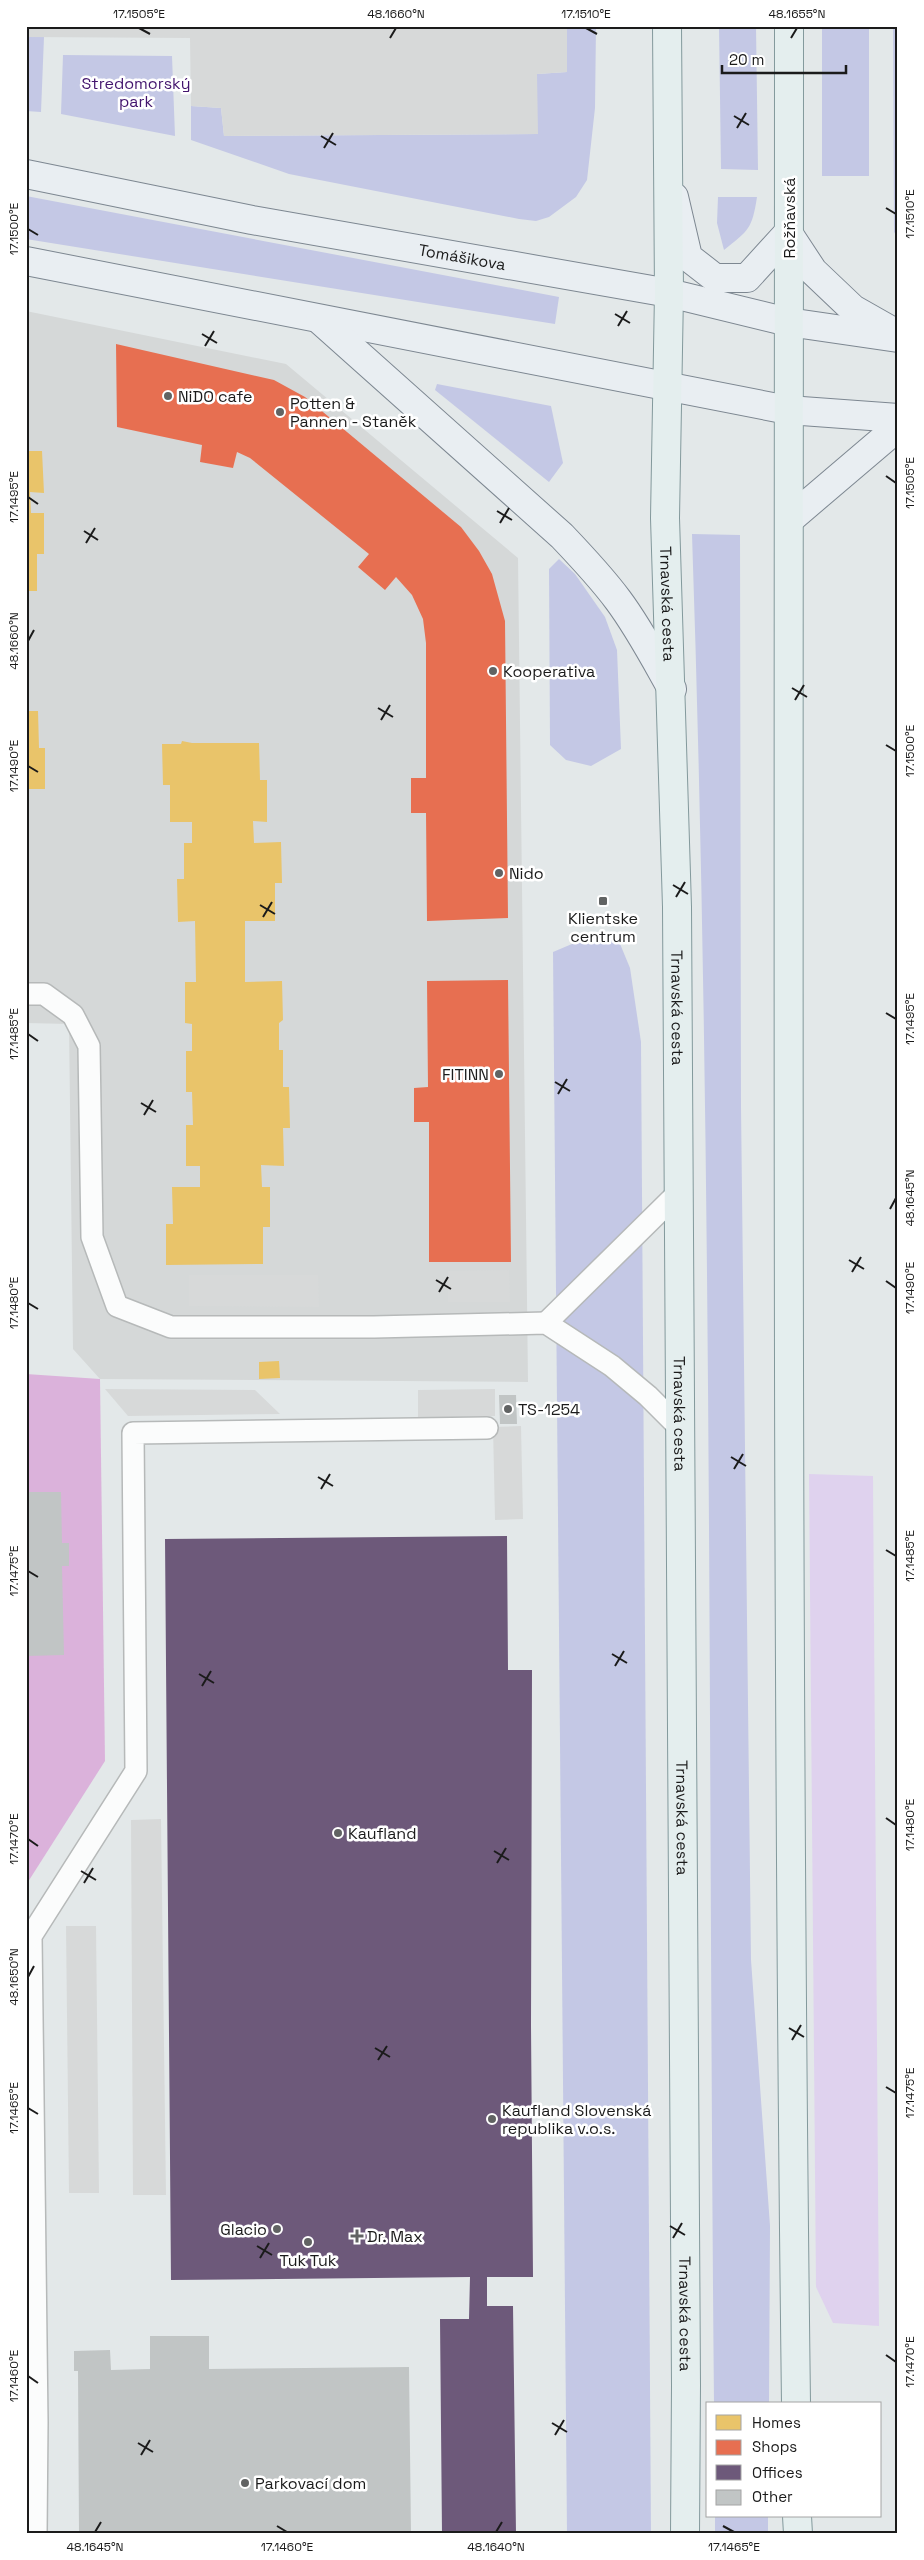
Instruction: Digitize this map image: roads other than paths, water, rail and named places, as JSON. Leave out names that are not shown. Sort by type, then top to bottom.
[{"type":"main road","points":[[666,26],[669,293]]},
{"type":"main road","name":"Rožňavská","points":[[788,410],[789,26]]},
{"type":"main road","name":"Tomášikova","points":[[26,174],[252,220],[669,293],[788,322],[898,336]]},
{"type":"main road","points":[[669,179],[688,257],[715,278],[748,278],[788,234],[813,271],[853,309],[898,336]]},
{"type":"main road","points":[[26,261],[788,410],[898,418]]},
{"type":"main road","name":"Trnavská cesta","points":[[669,293],[665,518],[672,690],[677,907],[678,1426],[686,2375],[685,2534]]},
{"type":"main road","points":[[319,319],[575,550],[619,601],[644,640],[672,690]]},
{"type":"main road","points":[[788,410],[790,519],[787,767],[788,1165],[792,2143],[796,2402]]},
{"type":"main road","points":[[790,519],[898,427]]},
{"type":"main road","points":[[798,2518],[798,2534]]},
{"type":"lane","points":[[26,994],[44,994],[73,1015],[89,1046],[92,1237],[117,1306],[170,1327],[374,1327],[546,1323],[612,1366],[648,1396],[678,1426]]},
{"type":"lane","points":[[546,1323],[678,1193]]},
{"type":"lane","points":[[36,2534],[37,2422],[31,1936],[136,1771],[133,1432],[487,1428]]},
{"type":"place","name":"NiDO cafe","points":[[168,396]]},
{"type":"place","name":"Potten & Pannen - Staněk","points":[[280,412]]},
{"type":"place","name":"Kooperativa","points":[[493,671]]},
{"type":"place","name":"Nido","points":[[499,873]]},
{"type":"place","name":"Klientske centrum","points":[[603,901]]},
{"type":"place","name":"FITINN","points":[[499,1074]]},
{"type":"place","name":"TS-1254","points":[[508,1409]]},
{"type":"place","name":"Kaufland","points":[[338,1833]]},
{"type":"place","name":"Kaufland Slovenská republika v.o.s.","points":[[492,2119]]},
{"type":"place","name":"Glacio","points":[[277,2229]]},
{"type":"place","name":"Dr. Max","points":[[357,2236]]},
{"type":"place","name":"Tuk Tuk","points":[[308,2242]]},
{"type":"place","name":"Parkovací dom","points":[[245,2483]]},
{"type":"park label","name":"Stredomorský park","points":[[136,92]]}]
